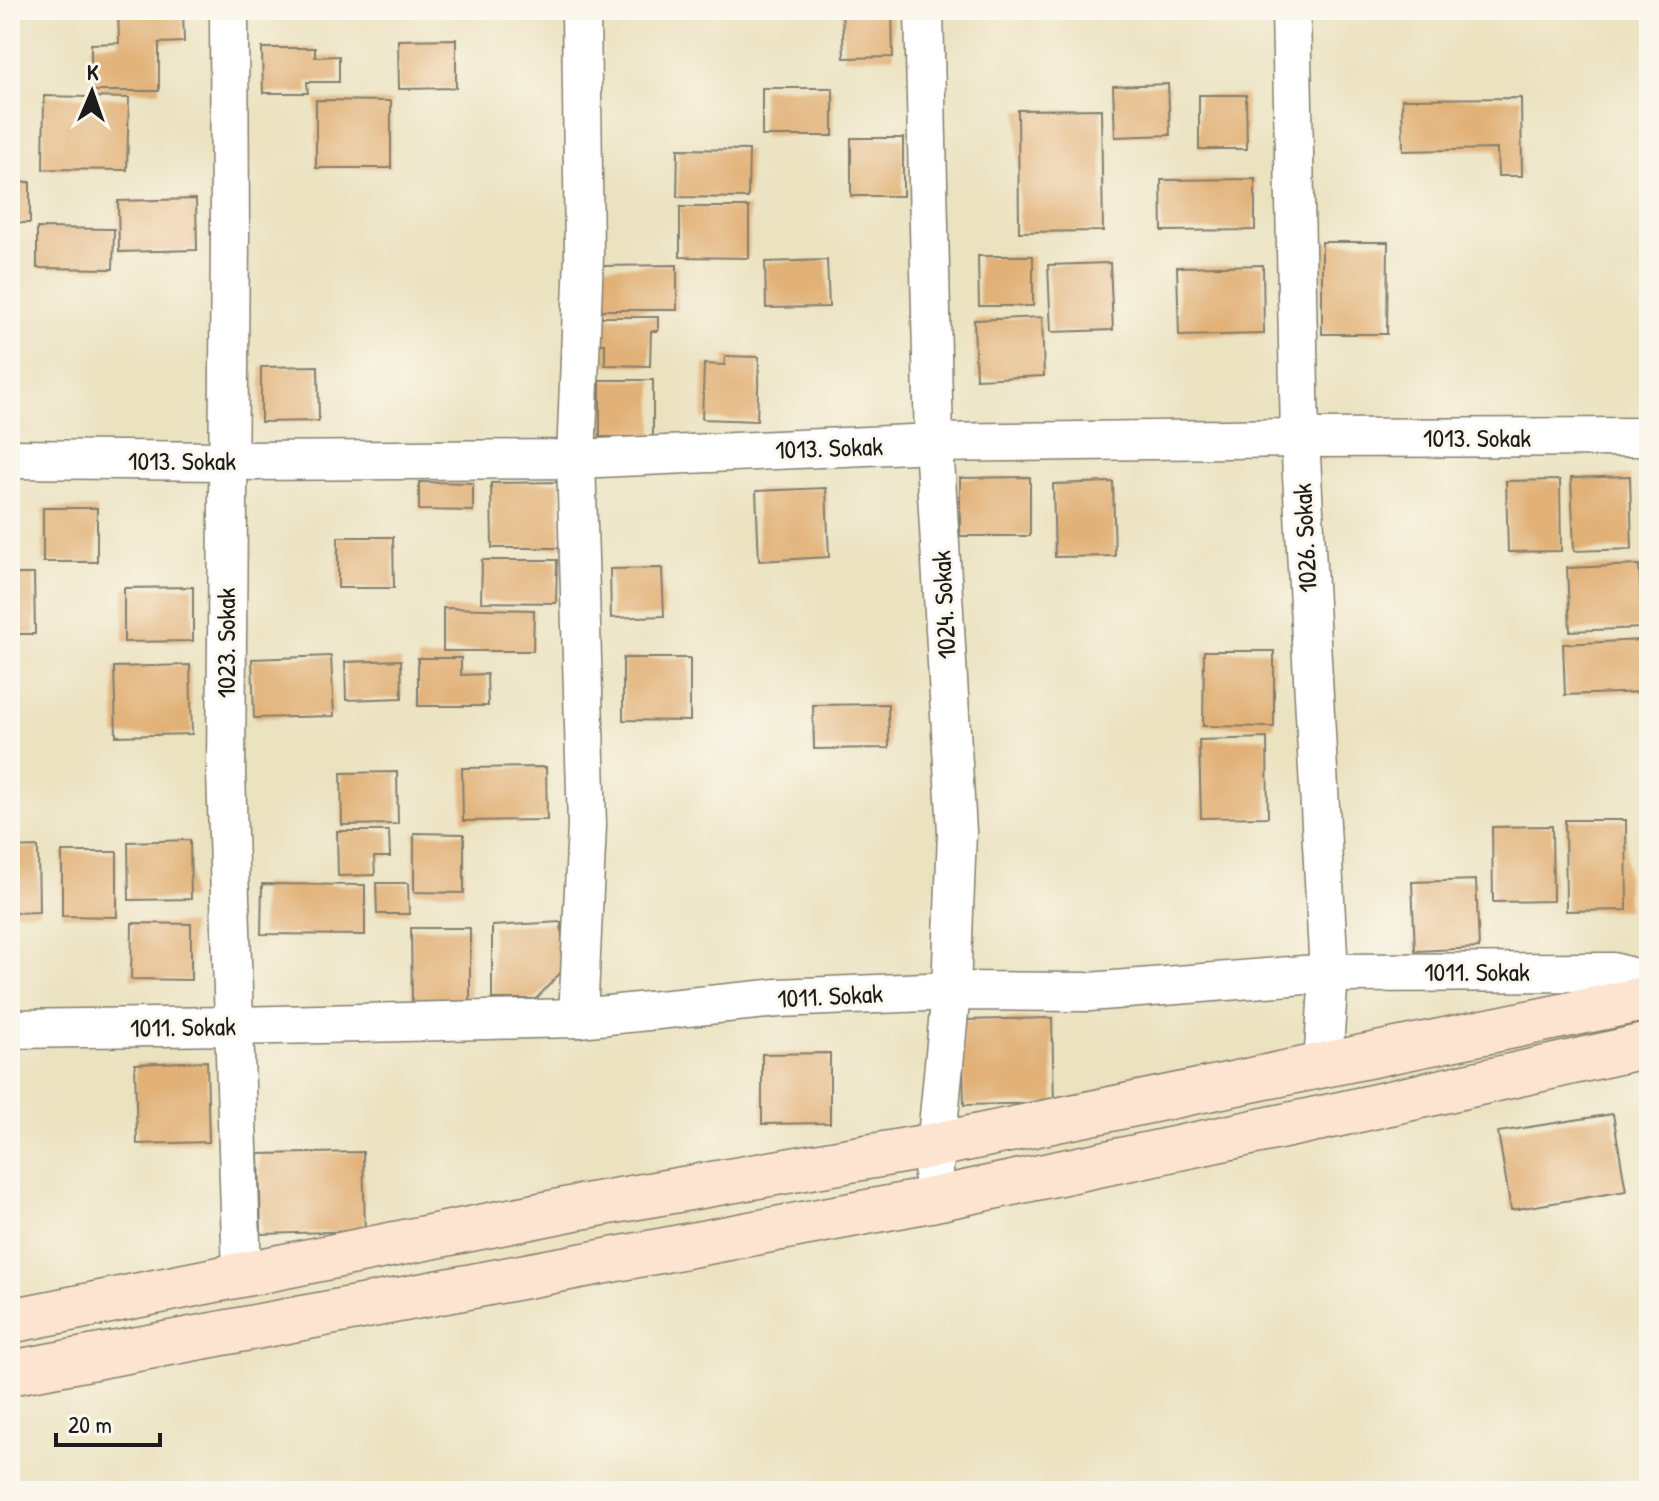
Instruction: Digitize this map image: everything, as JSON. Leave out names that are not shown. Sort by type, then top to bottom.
[{"type":"street","name":"1023. Sokak","points":[[229,10],[226,772],[242,1275]]},
{"type":"street","points":[[578,1018],[587,825],[576,459],[584,256],[581,10]]},
{"type":"street","name":"1024. Sokak","points":[[924,10],[934,443],[957,832],[951,991],[931,1200]]},
{"type":"street","name":"1026. Sokak","points":[[1291,10],[1300,438],[1329,973],[1323,1065]]},
{"type":"street","name":"1013. Sokak","points":[[10,459],[576,459],[934,443],[1649,437]]},
{"type":"street","name":"1011. Sokak","points":[[10,1029],[578,1018],[778,998],[951,991],[1089,992],[1329,973],[1613,972],[1649,982]]},
{"type":"street","points":[[10,1321],[580,1207],[936,1145],[1649,998]]},
{"type":"street","points":[[10,1373],[931,1200],[1649,1045]]},
{"type":"building","points":[[118,10],[183,10],[184,42],[159,43],[159,91],[91,91],[91,44],[119,43]]},
{"type":"building","points":[[842,10],[892,10],[893,57],[844,58]]},
{"type":"building","points":[[456,39],[456,88],[399,89],[398,40]]},
{"type":"building","points":[[262,48],[315,48],[315,57],[339,56],[339,82],[307,82],[308,93],[263,93]]},
{"type":"building","points":[[1168,84],[1170,135],[1115,137],[1113,86]]},
{"type":"building","points":[[762,88],[833,88],[833,136],[762,136]]},
{"type":"building","points":[[1199,95],[1246,95],[1247,149],[1199,149]]},
{"type":"building","points":[[44,96],[129,98],[127,170],[43,169]]},
{"type":"building","points":[[1521,98],[1522,176],[1498,176],[1497,149],[1403,151],[1402,99]]},
{"type":"building","points":[[316,100],[391,101],[391,168],[316,168]]},
{"type":"building","points":[[1101,109],[1103,231],[1019,232],[1018,110]]},
{"type":"building","points":[[851,138],[903,138],[903,196],[851,196]]},
{"type":"building","points":[[678,149],[749,150],[748,198],[677,197]]},
{"type":"building","points":[[1255,179],[1255,230],[1162,231],[1161,180]]},
{"type":"building","points":[[10,182],[30,182],[30,223],[10,223]]},
{"type":"building","points":[[196,199],[197,250],[119,252],[118,201]]},
{"type":"building","points":[[680,207],[749,207],[749,258],[680,257]]},
{"type":"building","points":[[37,228],[114,229],[113,269],[37,268]]},
{"type":"building","points":[[1322,242],[1388,242],[1387,334],[1322,334]]},
{"type":"building","points":[[978,256],[1033,256],[1033,306],[979,306]]},
{"type":"building","points":[[827,260],[829,307],[766,308],[765,262]]},
{"type":"building","points":[[1110,263],[1113,330],[1051,332],[1048,265]]},
{"type":"building","points":[[677,265],[677,310],[599,310],[599,266]]},
{"type":"building","points":[[1263,265],[1264,334],[1179,336],[1177,267]]},
{"type":"building","points":[[600,317],[658,317],[658,331],[651,331],[650,366],[605,365],[605,344],[600,344]]},
{"type":"building","points":[[1042,317],[1044,376],[976,379],[974,320]]},
{"type":"building","points":[[725,356],[759,357],[757,421],[702,419],[704,364],[725,365]]},
{"type":"building","points":[[318,366],[319,421],[261,422],[261,367]]},
{"type":"building","points":[[600,380],[653,380],[653,437],[600,437]]},
{"type":"building","points":[[1630,476],[1632,549],[1574,551],[1571,478]]},
{"type":"building","points":[[1030,477],[1030,536],[960,536],[960,478]]},
{"type":"building","points":[[1560,480],[1561,551],[1508,552],[1506,481]]},
{"type":"building","points":[[419,482],[473,483],[473,511],[419,510]]},
{"type":"building","points":[[559,482],[560,548],[492,548],[491,483]]},
{"type":"building","points":[[1113,482],[1115,556],[1055,557],[1053,484]]},
{"type":"building","points":[[826,488],[829,557],[759,561],[756,491]]},
{"type":"building","points":[[43,508],[97,508],[97,562],[43,562]]},
{"type":"building","points":[[338,537],[393,537],[394,588],[338,588]]},
{"type":"building","points":[[482,560],[557,560],[556,603],[481,602]]},
{"type":"building","points":[[1639,565],[1642,628],[1570,631],[1567,568]]},
{"type":"building","points":[[662,568],[664,616],[611,618],[610,569]]},
{"type":"building","points":[[10,574],[34,574],[35,634],[10,634]]},
{"type":"building","points":[[193,587],[193,641],[124,642],[124,588]]},
{"type":"building","points":[[443,608],[534,610],[533,651],[443,651]]},
{"type":"building","points":[[1642,640],[1644,692],[1565,695],[1563,644]]},
{"type":"building","points":[[1204,651],[1274,651],[1274,727],[1203,726]]},
{"type":"building","points":[[331,656],[334,716],[254,718],[252,659]]},
{"type":"building","points":[[418,658],[461,658],[461,675],[487,674],[488,706],[418,706]]},
{"type":"building","points":[[623,658],[690,658],[690,721],[623,720]]},
{"type":"building","points":[[401,660],[402,698],[346,700],[345,662]]},
{"type":"building","points":[[190,665],[192,734],[116,736],[114,667]]},
{"type":"building","points":[[888,704],[889,748],[814,749],[813,705]]},
{"type":"building","points":[[1267,738],[1268,817],[1201,818],[1199,740]]},
{"type":"building","points":[[546,767],[547,820],[463,821],[462,768]]},
{"type":"building","points":[[397,772],[398,824],[342,825],[341,773]]},
{"type":"building","points":[[1565,820],[1626,820],[1627,910],[1566,911]]},
{"type":"building","points":[[1552,826],[1553,901],[1493,902],[1492,827]]},
{"type":"building","points":[[337,831],[389,831],[390,857],[374,857],[375,875],[338,876]]},
{"type":"building","points":[[414,833],[464,834],[464,893],[414,892]]},
{"type":"building","points":[[190,840],[191,899],[129,900],[128,842]]},
{"type":"building","points":[[38,847],[39,912],[10,913],[10,848]]},
{"type":"building","points":[[62,852],[117,852],[117,917],[62,916]]},
{"type":"building","points":[[1476,880],[1479,948],[1415,951],[1412,882]]},
{"type":"building","points":[[376,883],[408,883],[409,914],[377,914]]},
{"type":"building","points":[[262,884],[365,885],[365,935],[261,934]]},
{"type":"building","points":[[561,922],[564,969],[536,999],[492,999],[492,926]]},
{"type":"building","points":[[132,923],[191,924],[191,980],[131,979]]},
{"type":"building","points":[[411,928],[470,928],[470,1004],[412,1004]]},
{"type":"building","points":[[1052,1018],[1054,1103],[964,1105],[962,1020]]},
{"type":"building","points":[[830,1053],[830,1123],[762,1124],[762,1054]]},
{"type":"building","points":[[207,1061],[209,1142],[137,1144],[135,1064]]},
{"type":"building","points":[[1613,1114],[1626,1191],[1511,1210],[1498,1132]]},
{"type":"building","points":[[363,1152],[365,1231],[261,1234],[259,1154]]}]
